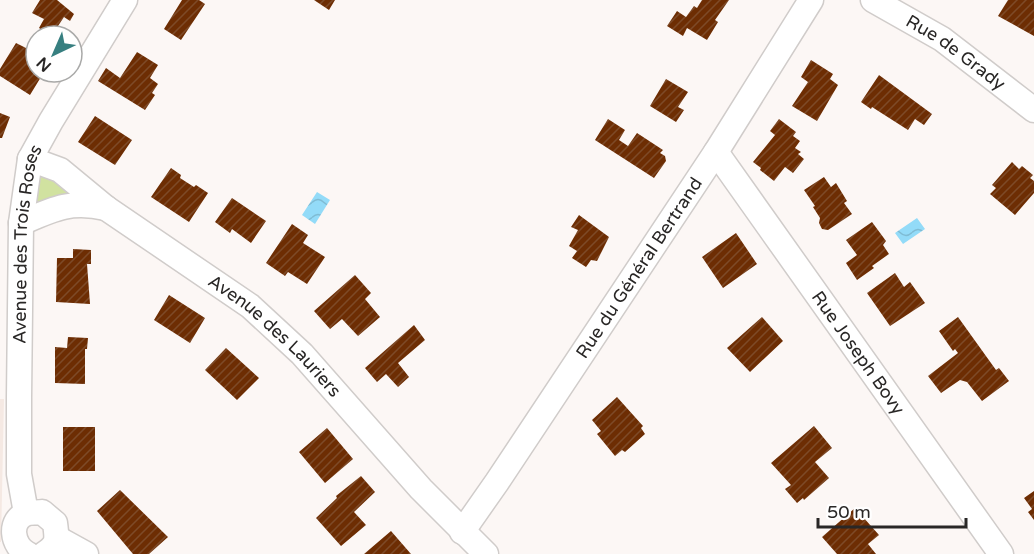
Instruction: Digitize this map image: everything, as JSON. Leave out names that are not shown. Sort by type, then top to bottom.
[{"type":"street","name":"Avenue des Trois Roses","points":[[26,513],[19,474],[21,223],[30,159],[125,0]]},
{"type":"street","name":"Rue du Général Bertrand","points":[[462,532],[497,483],[716,152],[811,0]]},
{"type":"street","name":"Rue de Grady","points":[[873,0],[942,39],[1034,110]]},
{"type":"street","name":"Rue Joseph Bovy","points":[[716,152],[1001,554]]},
{"type":"street","name":"Avenue des Lauriers","points":[[30,159],[60,170],[106,208],[250,306],[302,354],[421,489],[486,554]]},
{"type":"street","points":[[21,223],[73,204],[89,204],[106,208]]},
{"type":"street","points":[[34,550],[55,523],[42,512],[26,513],[17,521],[14,531],[15,542],[34,550],[86,554]]},
{"type":"shaded area","points":[[0,399],[4,399],[1,542],[0,542]]},
{"type":"green space","points":[[48,176],[75,197],[42,208],[34,202],[37,178]]},
{"type":"water","points":[[317,192],[330,200],[315,224],[302,215]]},
{"type":"water","points":[[917,218],[925,229],[903,244],[895,233]]},
{"type":"building","points":[[40,0],[57,0],[74,14],[70,21],[64,17],[59,24],[41,24],[44,19],[32,13]]},
{"type":"building","points":[[182,0],[199,0],[205,4],[181,40],[164,29]]},
{"type":"building","points":[[314,0],[335,0],[329,10]]},
{"type":"building","points":[[702,0],[729,0],[715,20],[718,22],[707,40],[687,28],[683,36],[667,26],[677,11],[686,17],[694,6],[697,8]]},
{"type":"building","points":[[1008,0],[1034,0],[1034,36],[998,16]]},
{"type":"building","points":[[16,43],[24,47],[24,84],[37,84],[30,95],[0,76],[0,69]]},
{"type":"building","points":[[137,52],[158,65],[150,78],[158,84],[152,93],[155,95],[145,110],[98,81],[106,68],[120,78]]},
{"type":"building","points":[[811,60],[833,74],[830,79],[838,85],[817,121],[792,106],[808,82],[801,77]]},
{"type":"building","points":[[879,75],[932,114],[924,125],[915,119],[908,130],[861,102]]},
{"type":"building","points":[[666,79],[688,92],[678,107],[684,110],[676,122],[650,106]]},
{"type":"building","points":[[0,113],[10,117],[2,138],[0,138]]},
{"type":"building","points":[[95,116],[132,140],[115,165],[78,142]]},
{"type":"building","points":[[608,119],[625,130],[619,140],[628,146],[637,133],[663,150],[660,153],[665,156],[666,161],[654,178],[595,140]]},
{"type":"building","points":[[779,119],[796,132],[793,136],[800,141],[795,148],[801,152],[798,154],[804,159],[793,173],[785,167],[774,181],[753,162],[775,135],[770,131]]},
{"type":"building","points":[[1012,162],[1019,169],[1022,166],[1033,175],[1030,178],[1034,181],[1034,193],[1015,215],[990,194],[996,188],[992,185]]},
{"type":"building","points":[[171,168],[181,175],[180,178],[208,193],[189,222],[151,197]]},
{"type":"building","points":[[824,177],[831,187],[836,183],[847,201],[844,203],[852,214],[828,230],[822,229],[819,223],[820,218],[813,207],[815,206],[804,190]]},
{"type":"building","points":[[232,198],[266,221],[251,243],[232,229],[230,233],[215,222]]},
{"type":"building","points":[[579,215],[609,237],[597,261],[591,260],[586,267],[572,258],[577,251],[569,246],[578,230],[571,227]]},
{"type":"building","points":[[872,222],[886,241],[883,245],[889,254],[857,280],[846,263],[857,255],[846,240]]},
{"type":"building","points":[[292,224],[308,235],[303,243],[325,257],[307,284],[288,272],[285,276],[266,263]]},
{"type":"building","points":[[736,233],[757,264],[723,288],[702,257]]},
{"type":"building","points":[[73,249],[91,250],[91,264],[87,264],[90,304],[56,302],[57,258],[73,258]]},
{"type":"building","points":[[895,273],[904,287],[910,282],[925,303],[890,326],[867,293]]},
{"type":"building","points":[[355,275],[371,293],[365,299],[380,317],[358,336],[342,319],[330,329],[314,311]]},
{"type":"building","points":[[169,295],[205,318],[190,343],[154,320]]},
{"type":"building","points":[[762,317],[783,341],[750,372],[727,348]]},
{"type":"building","points":[[958,317],[996,370],[999,368],[1009,381],[982,401],[967,382],[960,380],[941,393],[928,376],[958,353],[955,349],[953,351],[939,331]]},
{"type":"building","points":[[414,325],[425,340],[398,363],[409,377],[398,387],[386,374],[377,382],[365,368]]},
{"type":"building","points":[[68,337],[88,338],[87,349],[85,349],[85,384],[55,383],[55,347],[67,348]]},
{"type":"building","points":[[226,348],[259,378],[237,400],[205,370]]},
{"type":"building","points":[[617,397],[643,426],[641,428],[645,434],[625,452],[622,450],[615,456],[597,434],[601,431],[592,420]]},
{"type":"building","points":[[814,426],[832,448],[815,462],[829,478],[804,500],[803,498],[797,503],[785,489],[791,485],[771,463]]},
{"type":"building","points":[[63,427],[95,427],[95,471],[63,471]]},
{"type":"building","points":[[327,428],[353,459],[325,483],[299,452]]},
{"type":"building","points":[[361,476],[375,492],[354,512],[366,525],[341,546],[316,518],[337,498],[336,496]]},
{"type":"building","points":[[120,490],[168,537],[149,554],[133,554],[97,511]]},
{"type":"building","points":[[1034,491],[1034,520],[1028,512],[1032,509],[1024,498]]},
{"type":"building","points":[[855,508],[879,535],[868,544],[876,554],[837,554],[822,537]]},
{"type":"building","points":[[391,531],[411,554],[364,554]]}]
